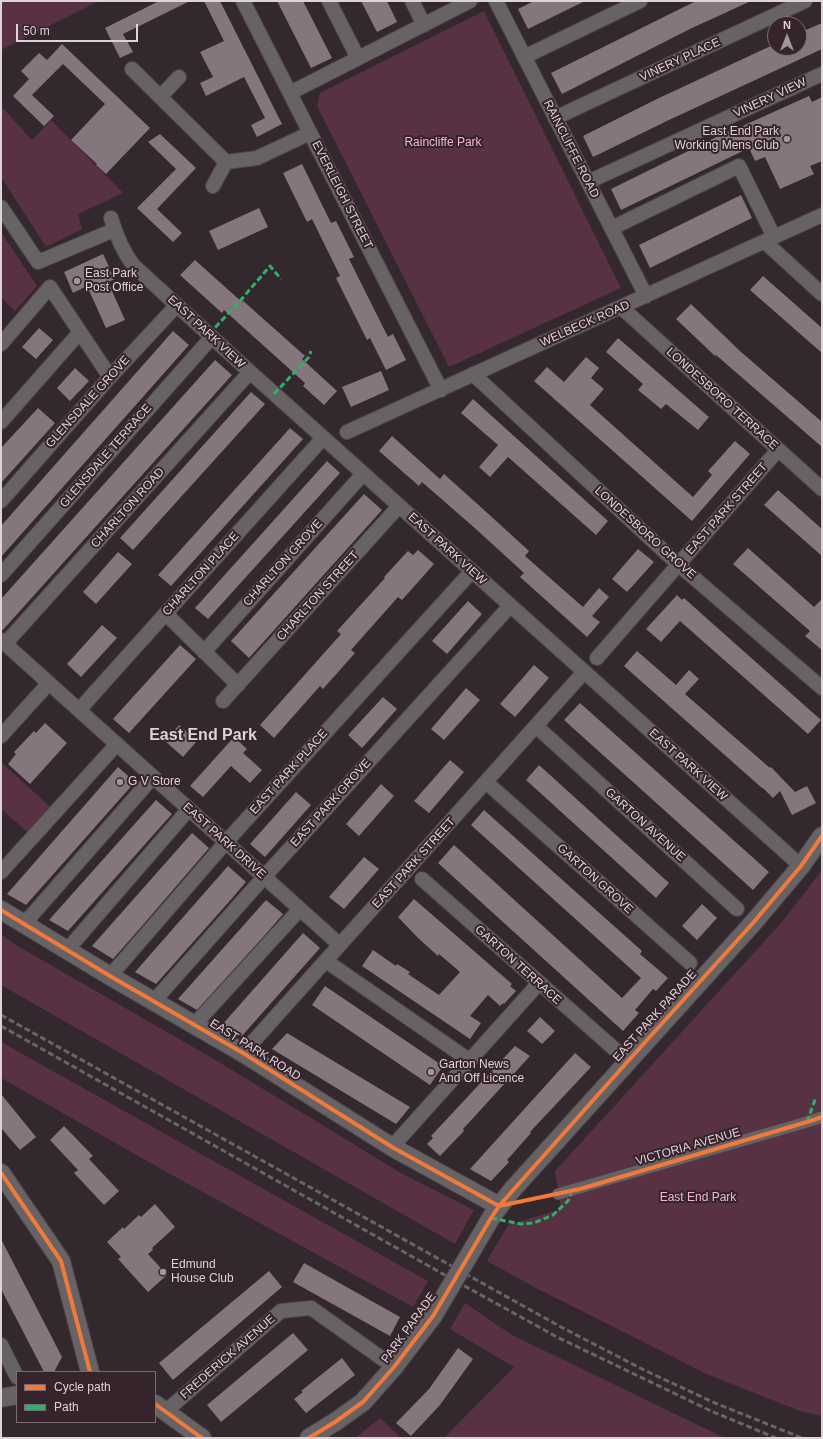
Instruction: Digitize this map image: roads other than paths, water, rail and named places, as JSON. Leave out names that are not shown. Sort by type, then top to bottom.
[{"type":"street","name":"EVERLEIGH STREET","points":[[242,1],[441,390]]},
{"type":"street","points":[[329,1],[358,58]]},
{"type":"street","points":[[412,1],[424,25]]},
{"type":"street","points":[[290,93],[470,1]]},
{"type":"street","name":"RAINCLIFFE ROAD","points":[[496,1],[646,296]]},
{"type":"street","points":[[524,57],[640,1]]},
{"type":"street","name":"VINERY PLACE","points":[[555,118],[805,1]]},
{"type":"street","points":[[132,69],[226,162]]},
{"type":"street","name":"VINERY VIEW","points":[[588,182],[822,74]]},
{"type":"street","points":[[160,97],[179,77]]},
{"type":"street","points":[[226,162],[257,158],[310,133]]},
{"type":"street","points":[[213,186],[226,162]]},
{"type":"street","points":[[612,228],[739,166],[769,239],[822,294]]},
{"type":"street","name":"EAST PARK VIEW","points":[[1,207],[38,262],[112,224],[127,257],[134,266],[363,474],[801,866]]},
{"type":"street","name":"WELBECK ROAD","points":[[347,432],[622,308],[822,215]]},
{"type":"street","points":[[1,344],[50,287],[110,376]]},
{"type":"street","name":"GLENSDALE GROVE","points":[[1,501],[110,376],[177,305]]},
{"type":"street","name":"LONDESBORO TERRACE","points":[[622,308],[822,490]]},
{"type":"street","points":[[1,422],[80,332]]},
{"type":"street","name":"GLENSDALE TERRACE","points":[[1,575],[212,337]]},
{"type":"street","name":"CHARLTON ROAD","points":[[3,642],[250,372]]},
{"type":"street","name":"LONDESBORO GROVE","points":[[473,374],[679,565],[822,688]]},
{"type":"street","name":"CHARLTON PLACE","points":[[79,710],[323,438]]},
{"type":"street","name":"EAST PARK STREET","points":[[597,658],[778,450]]},
{"type":"street","name":"CHARLTON GROVE","points":[[204,652],[363,474]]},
{"type":"street","name":"CHARLTON STREET","points":[[224,701],[399,506]]},
{"type":"street","name":"EAST PARK PLACE","points":[[110,976],[226,842],[472,571]]},
{"type":"street","name":"EAST PARK GROVE","points":[[154,1001],[264,876],[510,606]]},
{"type":"street","points":[[166,614],[238,685]]},
{"type":"street","name":"EAST PARK DRIVE","points":[[3,642],[340,945]]},
{"type":"street","name":"EAST PARK STREET","points":[[243,1053],[584,672]]},
{"type":"street","points":[[1,736],[49,683]]},
{"type":"street","name":"GARTON AVENUE","points":[[536,726],[737,909]]},
{"type":"street","points":[[1,872],[117,744]]},
{"type":"street","points":[[24,924],[153,777]]},
{"type":"street","name":"GARTON GROVE","points":[[486,782],[690,964]]},
{"type":"street","points":[[67,950],[189,809]]},
{"type":"street","name":"EAST PARK PARADE","points":[[495,1212],[628,1061],[753,923],[801,866],[822,836]]},
{"type":"street","name":"GARTON TERRACE","points":[[422,879],[628,1061]]},
{"type":"street","points":[[195,1024],[300,909]]},
{"type":"street","name":"EAST PARK ROAD","points":[[1,910],[110,976],[243,1053],[495,1212]]},
{"type":"street","points":[[326,961],[470,1060]]},
{"type":"street","points":[[392,1147],[539,983]]},
{"type":"street","name":"VICTORIA AVENUE","points":[[558,1194],[822,1117]]},
{"type":"street","points":[[1,1173],[61,1261],[90,1371]]},
{"type":"street","name":"PARK PARADE","points":[[309,1438],[363,1402],[394,1367],[434,1316],[495,1212]]},
{"type":"street","name":"FREDERICK AVENUE","points":[[161,1407],[281,1311],[310,1308],[394,1367]]},
{"type":"street","points":[[1,1345],[16,1375]]},
{"type":"street","points":[[1,1398],[16,1395]]},
{"type":"street","points":[[161,1407],[202,1438]]},
{"type":"railway","points":[[1,1015],[561,1327],[644,1370],[715,1403],[802,1438]]},
{"type":"railway","points":[[1,1026],[557,1337],[711,1411],[776,1438]]},
{"type":"place","name":"East End Park Working Mens Club","points":[[787,139]]},
{"type":"place","name":"East Park Post Office","points":[[77,281]]},
{"type":"place","name":"G V Store","points":[[120,782]]},
{"type":"place","name":"Garton News And Off Licence","points":[[431,1072]]},
{"type":"place","name":"Edmund House Club","points":[[163,1272]]},
{"type":"district","name":"East End Park","points":[[203,736]]},
{"type":"park label","name":"Raincliffe Park","points":[[443,143]]}]
